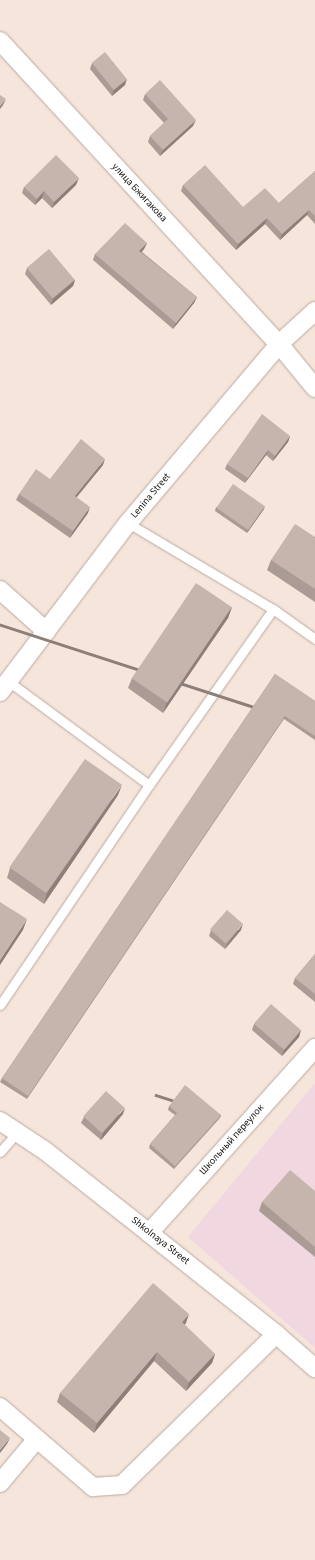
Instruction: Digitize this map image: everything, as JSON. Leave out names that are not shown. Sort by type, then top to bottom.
[{"type":"street","name":"улица Бжигакова","points":[[0,41],[279,344],[315,388]]},
{"type":"street","name":"Lenina Street","points":[[4,686],[128,523],[279,344],[315,311]]},
{"type":"street","points":[[0,590],[46,631]]},
{"type":"street","name":"Школьный переулок","points":[[149,1233],[315,1048]]},
{"type":"street","name":"Shkolnaya Street","points":[[0,1121],[18,1131],[149,1233],[276,1334],[315,1368]]},
{"type":"street","points":[[0,1407],[36,1440],[93,1487],[122,1485],[276,1334]]},
{"type":"street","points":[[0,1483],[36,1440]]},
{"type":"lane","points":[[128,523],[273,609],[315,639]]},
{"type":"lane","points":[[0,1005],[149,785],[273,609]]},
{"type":"lane","points":[[4,686],[149,785]]},
{"type":"lane","points":[[0,1152],[18,1131]]},
{"type":"shaded area","points":[[315,1083],[315,1348],[188,1237]]},
{"type":"building","points":[[105,52],[127,79],[114,90],[92,63]]},
{"type":"building","points":[[160,80],[196,120],[163,150],[150,136],[168,119],[145,94]]},
{"type":"building","points":[[0,95],[6,99],[0,106]]},
{"type":"building","points":[[56,155],[79,178],[54,202],[44,191],[37,199],[24,187]]},
{"type":"building","points":[[205,165],[243,207],[265,188],[279,203],[315,171],[315,216],[309,210],[282,234],[267,218],[238,244],[183,185]]},
{"type":"building","points":[[125,223],[147,243],[139,251],[197,297],[176,323],[95,254]]},
{"type":"building","points":[[49,249],[75,280],[52,298],[27,268]]},
{"type":"building","points":[[262,414],[290,436],[275,456],[268,450],[248,478],[227,464]]},
{"type":"building","points":[[81,439],[105,459],[75,496],[90,507],[73,531],[19,494],[36,469],[50,479]]},
{"type":"building","points":[[233,484],[265,506],[248,530],[216,508]]},
{"type":"building","points":[[295,524],[315,537],[315,589],[271,560]]},
{"type":"building","points":[[196,583],[232,607],[167,702],[132,678]]},
{"type":"building","points":[[275,674],[315,701],[315,736],[285,716],[28,1096],[2,1078]]},
{"type":"building","points":[[85,759],[122,785],[46,893],[9,867]]},
{"type":"building","points":[[0,902],[27,919],[0,960]]},
{"type":"building","points":[[227,910],[243,924],[226,943],[210,930]]},
{"type":"building","points":[[315,954],[315,994],[295,978]]},
{"type":"building","points":[[271,1004],[301,1030],[284,1050],[254,1024]]},
{"type":"building","points":[[185,1085],[221,1115],[175,1166],[150,1144],[177,1113],[169,1106]]},
{"type":"building","points":[[106,1091],[125,1108],[102,1133],[83,1116]]},
{"type":"building","points":[[290,1170],[315,1191],[315,1247],[262,1202]]},
{"type":"building","points":[[153,1283],[189,1314],[182,1322],[215,1354],[189,1382],[157,1352],[97,1423],[60,1393]]},
{"type":"building","points":[[0,1430],[10,1438],[0,1450]]}]
